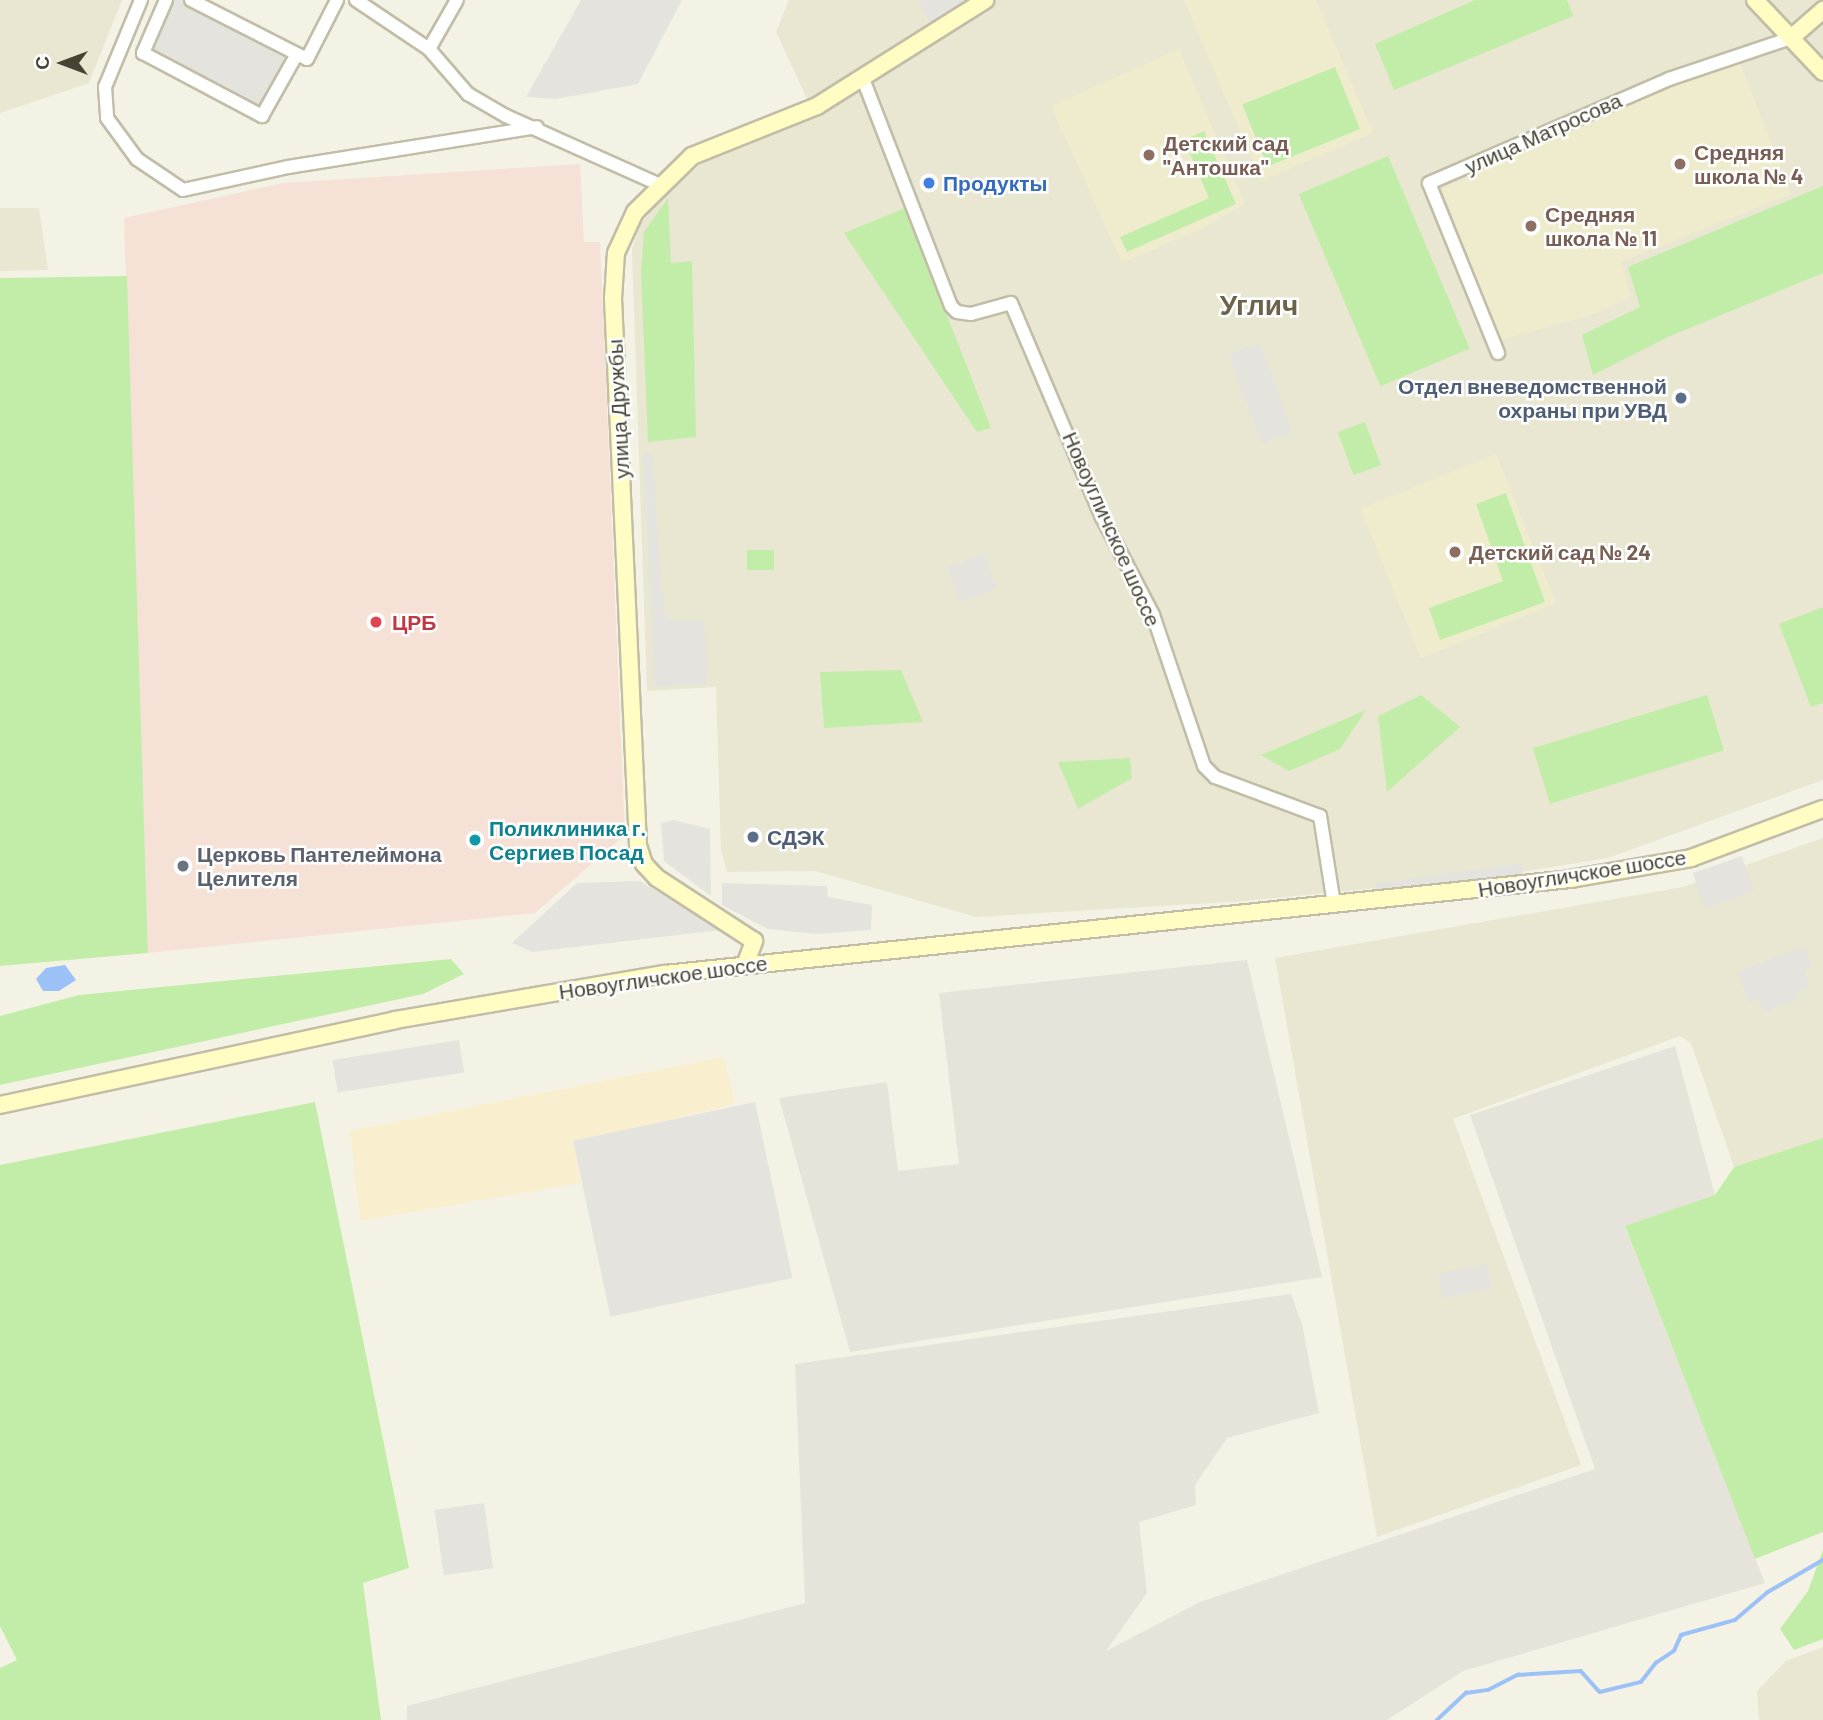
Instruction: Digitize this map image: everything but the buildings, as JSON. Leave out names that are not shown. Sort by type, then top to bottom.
[{"type":"main road","name":"улица Дружбы","points":[[777,962],[754,941],[657,878],[644,864],[638,845],[613,271],[623,231],[659,184],[702,151],[817,106],[985,0]]},
{"type":"main road","points":[[1755,0],[1823,72]]},
{"type":"main road","name":"улица Матросова","points":[[1791,37],[1823,10]]},
{"type":"main road","name":"Новоугличское шоссе","points":[[0,1105],[408,1018],[571,988],[746,965],[1570,879],[1691,858],[1823,808]]},
{"type":"main road","points":[[746,965],[754,941]]},
{"type":"street","points":[[141,0],[105,87],[107,118],[118,138],[161,179],[183,190],[204,189],[288,167],[537,127]]},
{"type":"street","points":[[166,0],[143,53],[262,116],[297,54]]},
{"type":"street","points":[[191,0],[307,59],[337,0]]},
{"type":"street","points":[[429,49],[457,0]]},
{"type":"street","points":[[364,2],[429,49],[468,94],[506,116],[537,127],[659,184]]},
{"type":"street","name":"улица Матросова","points":[[1498,353],[1429,183],[1669,79],[1791,37]]},
{"type":"street","name":"Новоугличское шоссе","points":[[863,79],[951,306],[971,314],[1012,303],[1102,517],[1153,615],[1204,766],[1215,777],[1320,816],[1334,904]]},
{"type":"shaded area","points":[[0,0],[122,0],[89,83],[0,113]]},
{"type":"shaded area","points":[[166,0],[191,0],[297,54],[262,116],[143,53]]},
{"type":"shaded area","points":[[581,0],[682,0],[638,84],[556,99],[526,97]]},
{"type":"shaded area","points":[[789,0],[1823,0],[1823,780],[1608,858],[1489,877],[1245,901],[976,917],[815,871],[727,872],[721,850],[716,687],[647,691],[632,250],[640,225],[662,197],[709,157],[808,101],[776,32]]},
{"type":"shaded area","points":[[918,0],[965,0],[931,25]]},
{"type":"shaded area","points":[[1184,0],[1316,0],[1373,133],[1261,181]]},
{"type":"shaded area","name":"Детский сад \"Антошка\"","points":[[1179,49],[1245,204],[1203,228],[1122,263],[1051,106]]},
{"type":"shaded area","points":[[1740,63],[1791,194],[1621,262],[1631,297],[1591,315],[1501,340],[1442,189],[1647,95]]},
{"type":"shaded area","name":"ЦРБ","points":[[580,164],[584,242],[600,242],[625,835],[535,913],[148,953],[124,218],[283,183]]},
{"type":"shaded area","points":[[0,208],[39,208],[48,270],[0,271]]},
{"type":"shaded area","points":[[1260,343],[1292,432],[1261,444],[1229,354]]},
{"type":"shaded area","points":[[652,453],[664,613],[672,621],[705,621],[707,684],[655,687],[643,454]]},
{"type":"shaded area","name":"Детский сад № 24","points":[[1496,454],[1556,603],[1421,658],[1361,509]]},
{"type":"shaded area","points":[[984,554],[997,589],[960,602],[947,567]]},
{"type":"shaded area","points":[[673,820],[710,829],[711,896],[664,861],[661,823]]},
{"type":"shaded area","points":[[1823,838],[1823,1139],[1734,1167],[1691,1043],[1680,1036],[1453,1119],[1581,1465],[1377,1537],[1275,958],[1683,887]]},
{"type":"shaded area","points":[[1742,856],[1754,891],[1705,908],[1693,873]]},
{"type":"shaded area","points":[[1522,863],[1525,884],[1377,905],[1374,884]]},
{"type":"shaded area","points":[[640,881],[721,930],[532,952],[512,943],[577,883]]},
{"type":"shaded area","points":[[722,883],[827,886],[828,897],[872,905],[871,930],[817,934],[768,929],[722,905]]},
{"type":"shaded area","points":[[1804,946],[1812,968],[1804,971],[1810,987],[1797,992],[1799,999],[1764,1012],[1759,999],[1749,1003],[1737,972]]},
{"type":"shaded area","points":[[1247,960],[1322,1277],[850,1352],[779,1098],[887,1082],[898,1171],[959,1164],[939,993]]},
{"type":"shaded area","points":[[459,1040],[464,1073],[338,1093],[333,1060]]},
{"type":"shaded area","points":[[1675,1046],[1715,1195],[1625,1227],[1765,1583],[1463,1671],[1387,1720],[407,1720],[407,1706],[805,1603],[795,1364],[1291,1294],[1302,1324],[1319,1413],[1227,1438],[1195,1485],[1196,1505],[1139,1522],[1147,1593],[1106,1651],[1200,1602],[1595,1469],[1470,1115]]},
{"type":"shaded area","points":[[724,1057],[735,1104],[575,1142],[580,1183],[360,1221],[350,1131]]},
{"type":"shaded area","points":[[755,1102],[792,1278],[610,1317],[573,1141]]},
{"type":"shaded area","points":[[1487,1264],[1492,1289],[1443,1298],[1438,1274]]},
{"type":"shaded area","points":[[484,1503],[493,1568],[444,1575],[434,1510]]},
{"type":"shaded area","points":[[1823,1647],[1823,1720],[1759,1720],[1757,1691],[1786,1661]]},
{"type":"green space","points":[[1475,0],[1567,0],[1573,16],[1394,90],[1375,44]]},
{"type":"green space","points":[[1335,67],[1360,129],[1267,167],[1242,104]]},
{"type":"green space","points":[[1204,131],[1236,204],[1127,252],[1120,237],[1209,198],[1184,140]]},
{"type":"green space","points":[[1388,156],[1470,348],[1380,386],[1299,194]]},
{"type":"green space","points":[[1823,186],[1823,273],[1668,337],[1593,375],[1582,335],[1640,307],[1628,267]]},
{"type":"green space","points":[[668,198],[671,263],[692,261],[696,437],[648,442],[641,273],[644,232]]},
{"type":"green space","points":[[905,208],[991,428],[977,432],[844,233]]},
{"type":"green space","points":[[127,276],[148,953],[0,966],[0,278]]},
{"type":"green space","points":[[1365,422],[1381,465],[1353,475],[1338,432]]},
{"type":"green space","points":[[1506,493],[1545,602],[1440,640],[1429,608],[1503,581],[1476,504]]},
{"type":"green space","points":[[747,550],[774,550],[774,570],[747,570]]},
{"type":"green space","points":[[1823,607],[1823,703],[1811,707],[1779,624]]},
{"type":"green space","points":[[901,670],[923,722],[824,728],[820,672]]},
{"type":"green space","points":[[1421,695],[1460,727],[1387,792],[1378,716]]},
{"type":"green space","points":[[1707,695],[1724,750],[1550,804],[1533,748]]},
{"type":"green space","points":[[1366,710],[1340,749],[1289,771],[1261,755]]},
{"type":"green space","points":[[1130,758],[1132,778],[1078,809],[1058,762]]},
{"type":"green space","points":[[451,959],[464,974],[423,994],[0,1085],[0,1016],[79,995]]},
{"type":"green space","points":[[315,1102],[409,1568],[363,1583],[381,1720],[0,1720],[0,1668],[17,1660],[0,1626],[0,1165]]},
{"type":"green space","points":[[1823,1138],[1823,1532],[1755,1559],[1625,1226],[1715,1195],[1734,1167]]},
{"type":"green space","points":[[1823,1550],[1823,1639],[1794,1650],[1780,1629],[1808,1591]]},
{"type":"water","points":[[65,965],[76,980],[59,991],[43,991],[36,979],[46,968]]},
{"type":"waterway","points":[[1437,1720],[1466,1693],[1488,1690],[1518,1675],[1581,1671],[1600,1692],[1641,1682],[1656,1663],[1674,1651],[1681,1635],[1735,1620],[1768,1592],[1823,1560]]},
{"type":"place","name":"Детский сад \"Антошка\"","points":[[1149,155]]},
{"type":"place","name":"Средняя школа № 4","points":[[1680,164]]},
{"type":"place","name":"Продукты","points":[[929,183]]},
{"type":"place","name":"Средняя школа № 11","points":[[1531,226]]},
{"type":"place","name":"Отдел вневедомственной охраны при УВД","points":[[1681,398]]},
{"type":"place","name":"Детский сад № 24","points":[[1455,552]]},
{"type":"place","name":"ЦРБ","points":[[376,622]]},
{"type":"place","name":"СДЭК","points":[[753,837]]},
{"type":"place","name":"Поликлиника г. Сергиев Посад","points":[[475,840]]},
{"type":"place","name":"Церковь Пантелеймона Целителя","points":[[183,866]]},
{"type":"district","name":"Углич","points":[[1259,304]]}]
